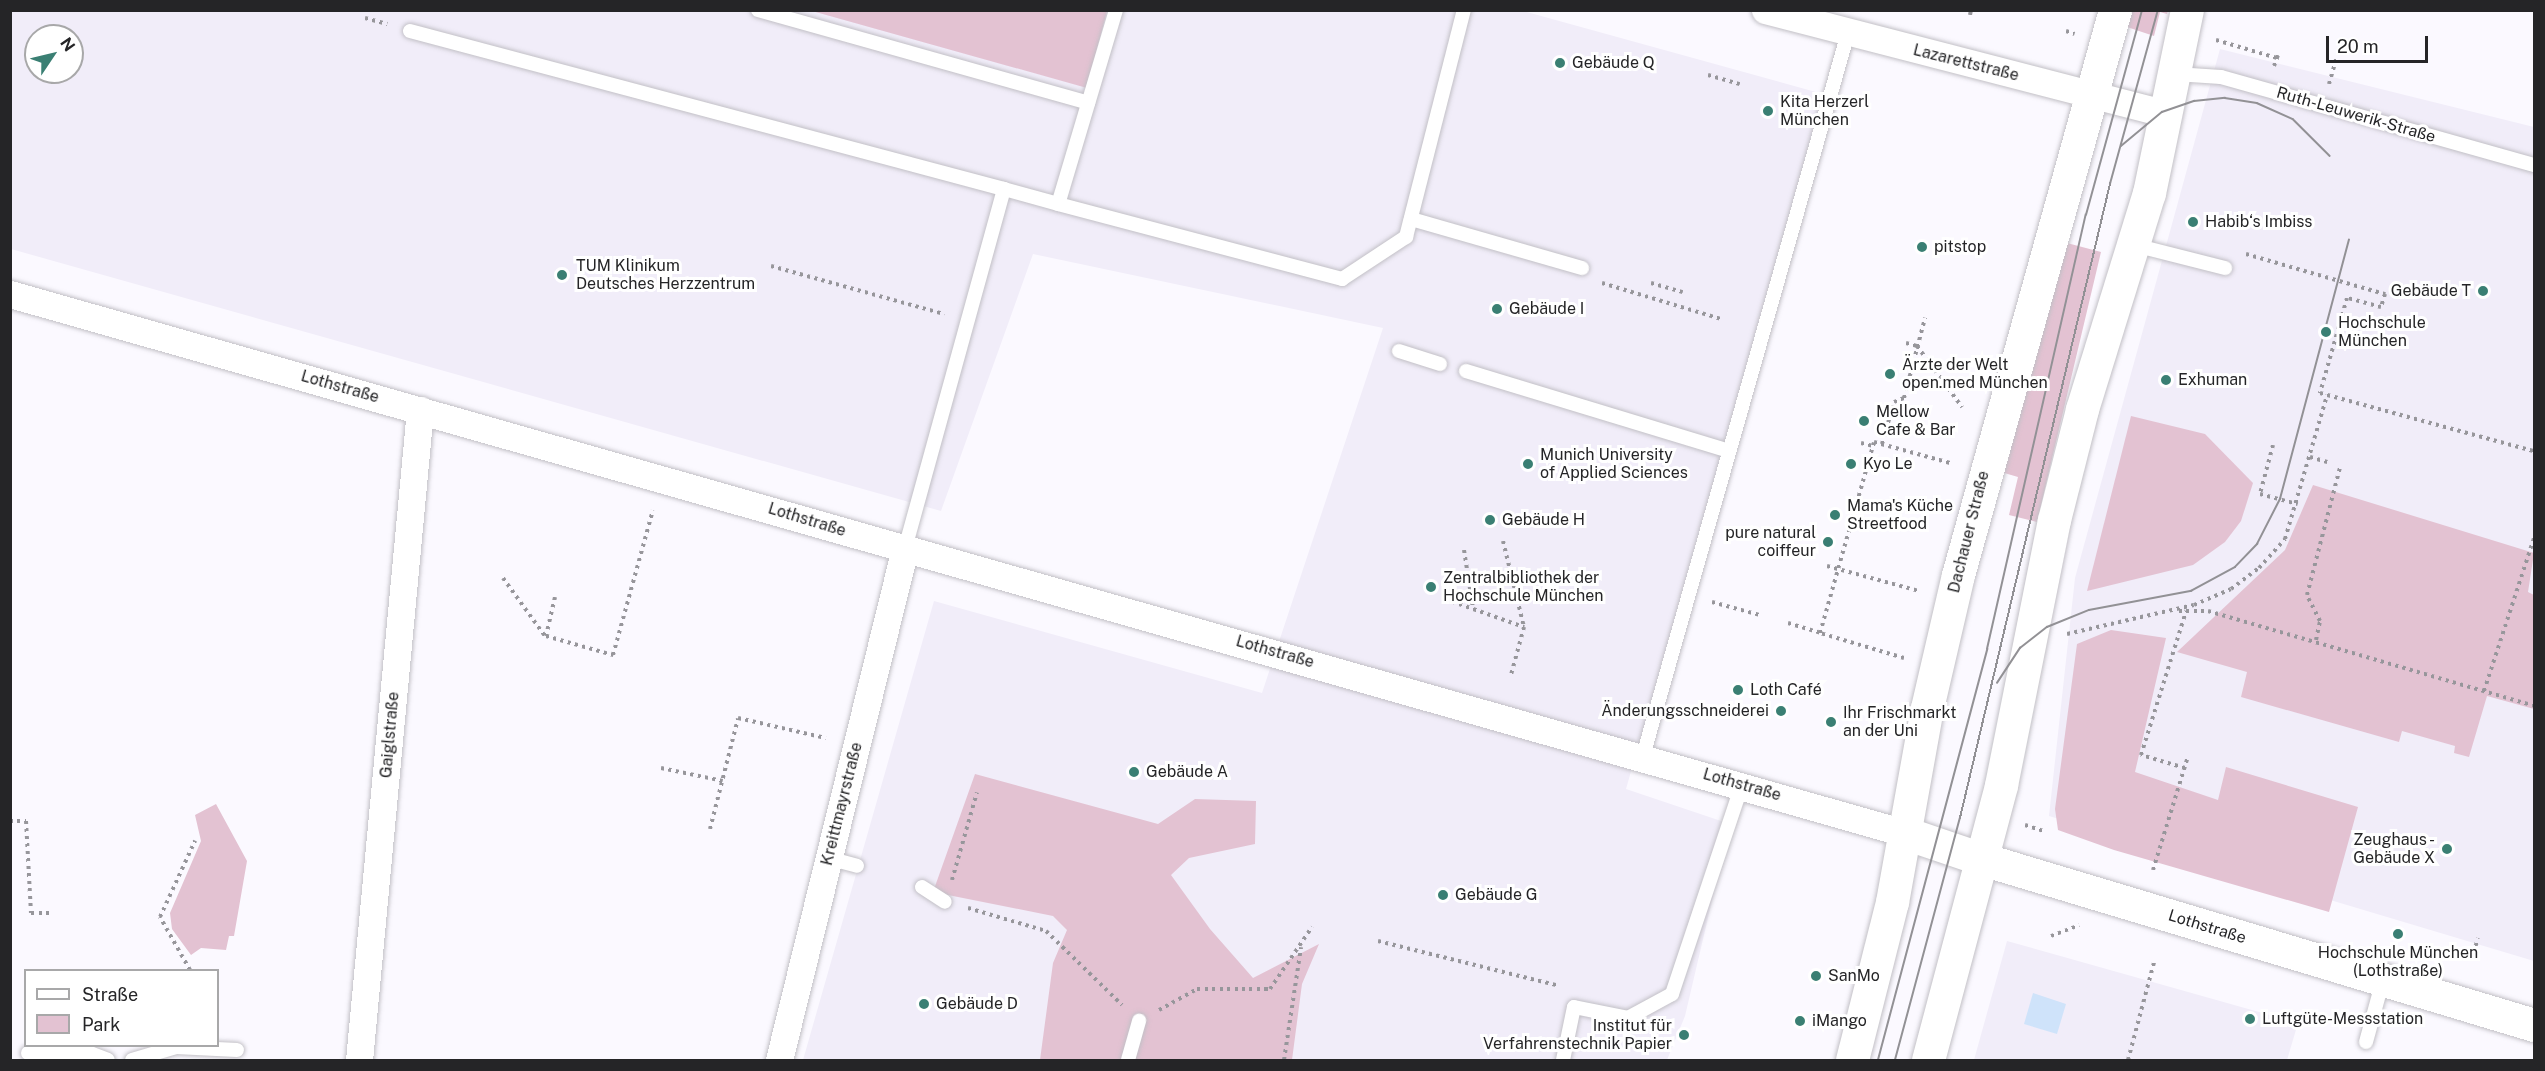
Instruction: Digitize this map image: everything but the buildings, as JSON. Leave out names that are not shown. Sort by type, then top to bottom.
[{"type":"main road","name":"Dachauer Straße","points":[[1852,1060],[1892,902],[1927,708],[1958,575],[2115,10]]},
{"type":"main road","points":[[1928,1060],[1982,860],[2029,652],[2054,520],[2082,409],[2134,245],[2167,114],[2187,10]]},
{"type":"main road","name":"Lothstraße","points":[[1905,833],[1982,860],[2535,1024]]},
{"type":"street","name":"Lazarettstraße","points":[[1765,10],[2167,114]]},
{"type":"street","name":"Lothstraße","points":[[10,294],[1742,784],[1905,833]]},
{"type":"street","name":"Gaiglstraße","points":[[359,1060],[420,410]]},
{"type":"street","name":"Kreittmayrstraße","points":[[779,1060],[905,548]]},
{"type":"lane","points":[[758,10],[1088,103]]},
{"type":"lane","points":[[1058,204],[1116,10]]},
{"type":"lane","points":[[410,31],[1342,279],[1406,237],[1464,10]]},
{"type":"lane","points":[[1642,756],[1848,33]]},
{"type":"lane","name":"Ruth-Leuwerik-Straße","points":[[2175,74],[2221,77],[2535,165]]},
{"type":"lane","points":[[905,548],[1004,189]]},
{"type":"lane","points":[[1411,219],[1582,268]]},
{"type":"lane","points":[[2134,245],[2224,268]]},
{"type":"lane","points":[[1399,351],[1440,364]]},
{"type":"lane","points":[[1466,371],[1729,451]]},
{"type":"lane","points":[[1563,1060],[1574,1007],[1628,1017],[1672,994],[1742,784]]},
{"type":"lane","points":[[828,858],[857,866]]},
{"type":"lane","points":[[922,887],[945,902]]},
{"type":"lane","points":[[2366,1042],[2384,979]]},
{"type":"lane","points":[[1128,1060],[1139,1021]]},
{"type":"lane","points":[[132,1060],[176,1047],[237,1050]]},
{"type":"lane","points":[[28,1053],[90,1053],[108,1060]]},
{"type":"path","points":[[2210,38],[2277,58],[2278,54]]},
{"type":"path","points":[[1708,75],[1740,84]]},
{"type":"path","points":[[2243,254],[2385,294],[2381,307],[2347,298],[2320,393],[2535,451]]},
{"type":"path","points":[[771,266],[968,320]]},
{"type":"path","points":[[1582,268],[1599,283],[1721,319]]},
{"type":"path","points":[[1651,283],[1683,292]]},
{"type":"path","points":[[1882,444],[1894,402],[1904,398],[1925,318]]},
{"type":"path","points":[[1906,342],[1917,346],[1962,407]]},
{"type":"path","points":[[2029,652],[2061,634],[2172,611],[2231,589],[2259,568],[2284,539],[2298,504],[2327,395]]},
{"type":"path","points":[[1861,442],[1873,446]]},
{"type":"path","points":[[1820,633],[1874,442],[1950,463]]},
{"type":"path","points":[[2273,445],[2260,494],[2298,504]]},
{"type":"path","points":[[2310,458],[2327,462]]},
{"type":"path","points":[[2316,640],[2320,621],[2307,595],[2340,467]]},
{"type":"path","points":[[503,578],[546,636],[613,655],[661,478]]},
{"type":"path","points":[[2484,691],[2535,538]]},
{"type":"path","points":[[1503,541],[1524,627],[1511,675]]},
{"type":"path","points":[[1464,550],[1473,608]]},
{"type":"path","points":[[1827,566],[1922,592]]},
{"type":"path","points":[[1688,595],[1760,615]]},
{"type":"path","points":[[546,636],[555,597]]},
{"type":"path","points":[[1445,599],[1524,627]]},
{"type":"path","points":[[2172,611],[2208,611],[2316,640],[2535,706]]},
{"type":"path","points":[[2185,768],[2141,755],[2186,611]]},
{"type":"path","points":[[1788,623],[1908,659]]},
{"type":"path","points":[[710,829],[738,718],[856,745]]},
{"type":"path","points":[[2153,870],[2188,756]]},
{"type":"path","points":[[661,768],[723,781]]},
{"type":"path","points":[[977,792],[945,902],[1046,931],[1139,1021],[1197,989],[1270,989],[1312,927]]},
{"type":"path","points":[[10,821],[26,822],[31,913],[54,913]]},
{"type":"path","points":[[189,969],[160,917],[195,841]]},
{"type":"path","points":[[2471,960],[2478,938]]},
{"type":"path","points":[[1378,941],[1568,988],[1574,1007]]},
{"type":"path","points":[[1284,1060],[1302,943]]},
{"type":"path","points":[[2128,1060],[2154,962]]},
{"type":"shaded area","points":[[10,11],[1523,11],[1823,94],[1626,789],[1730,824],[1685,1016],[1667,1060],[803,1060],[934,601],[1262,693],[1383,328],[1033,254],[941,511],[11,249]]},
{"type":"shaded area","points":[[2220,49],[2534,127],[2534,961],[2049,816],[2075,578]]},
{"type":"shaded area","points":[[2007,941],[2298,1023],[2287,1060],[1974,1060]]},
{"type":"green space","points":[[812,11],[1107,11],[1087,88]]},
{"type":"green space","points":[[2131,11],[2168,11],[2167,14],[2160,12],[2154,36],[2127,27]]},
{"type":"green space","points":[[2067,243],[2101,252],[2037,522],[2009,515],[2018,477],[2001,472]]},
{"type":"green space","points":[[2131,416],[2205,434],[2253,483],[2241,521],[2225,542],[2193,565],[2087,591]]},
{"type":"green space","points":[[2313,485],[2534,553],[2528,592],[2534,595],[2534,709],[2487,696],[2469,757],[2454,753],[2455,746],[2402,731],[2399,742],[2241,697],[2247,672],[2177,652],[2285,550]]},
{"type":"green space","points":[[2111,630],[2166,638],[2135,772],[2218,800],[2226,767],[2358,807],[2329,912],[2114,850],[2058,830],[2055,809],[2077,644]]},
{"type":"green space","points":[[975,774],[1158,824],[1195,799],[1256,801],[1255,844],[1189,858],[1171,875],[1210,929],[1253,978],[1319,944],[1302,984],[1292,1060],[1040,1060],[1053,963],[1067,930],[1053,916],[933,892]]},
{"type":"green space","points":[[216,804],[247,861],[234,936],[229,936],[226,950],[201,948],[191,955],[172,929],[170,913],[201,841],[195,815]]},
{"type":"water","points":[[2033,993],[2066,1004],[2057,1034],[2024,1024]]},
{"type":"tram line","points":[[1878,1060],[1987,649],[2086,215],[2142,10]]},
{"type":"tram line","points":[[1895,1060],[1960,818],[2110,184],[2158,10]]},
{"type":"tram line","points":[[2121,146],[2162,112],[2194,101],[2225,98],[2257,103],[2293,119],[2330,156]]},
{"type":"tram line","points":[[1997,683],[2020,648],[2047,627],[2089,610],[2191,591],[2235,567],[2257,544],[2280,499],[2349,240]]},
{"type":"place","name":"Gebäude Q","points":[[1560,63]]},
{"type":"place","name":"Kita Herzerl München","points":[[1768,111]]},
{"type":"place","name":"Habib‘s Imbiss","points":[[2193,222]]},
{"type":"place","name":"pitstop","points":[[1922,247]]},
{"type":"place","name":"TUM Klinikum Deutsches Herzzentrum","points":[[562,275]]},
{"type":"place","name":"Gebäude T","points":[[2483,291]]},
{"type":"place","name":"Gebäude I","points":[[1497,309]]},
{"type":"place","name":"Hochschule München","points":[[2326,332]]},
{"type":"place","name":"Ärzte der Welt open.med München","points":[[1890,374]]},
{"type":"place","name":"Exhuman","points":[[2166,380]]},
{"type":"place","name":"Mellow Cafe & Bar","points":[[1864,421]]},
{"type":"place","name":"Munich University of Applied Sciences","points":[[1528,464]]},
{"type":"place","name":"Kyo Le","points":[[1851,464]]},
{"type":"place","name":"Mama's Küche Streetfood","points":[[1835,515]]},
{"type":"place","name":"Gebäude H","points":[[1490,520]]},
{"type":"place","name":"pure natural coiffeur","points":[[1828,542]]},
{"type":"place","name":"Zentralbibliothek der Hochschule München","points":[[1431,587]]},
{"type":"place","name":"Loth Café","points":[[1738,690]]},
{"type":"place","name":"Änderungsschneiderei","points":[[1781,711]]},
{"type":"place","name":"Ihr Frischmarkt an der Uni","points":[[1831,722]]},
{"type":"place","name":"Gebäude A","points":[[1134,772]]},
{"type":"place","name":"Zeughaus - Gebäude X","points":[[2447,849]]},
{"type":"place","name":"Gebäude G","points":[[1443,895]]},
{"type":"place","name":"Hochschule München (Lothstraße)","points":[[2398,934]]},
{"type":"place","name":"SanMo","points":[[1816,976]]},
{"type":"place","name":"Gebäude D","points":[[924,1004]]},
{"type":"place","name":"Luftgüte-Messstation","points":[[2250,1019]]},
{"type":"place","name":"iMango","points":[[1800,1021]]},
{"type":"place","name":"Institut für Verfahrenstechnik Papier","points":[[1684,1035]]}]
